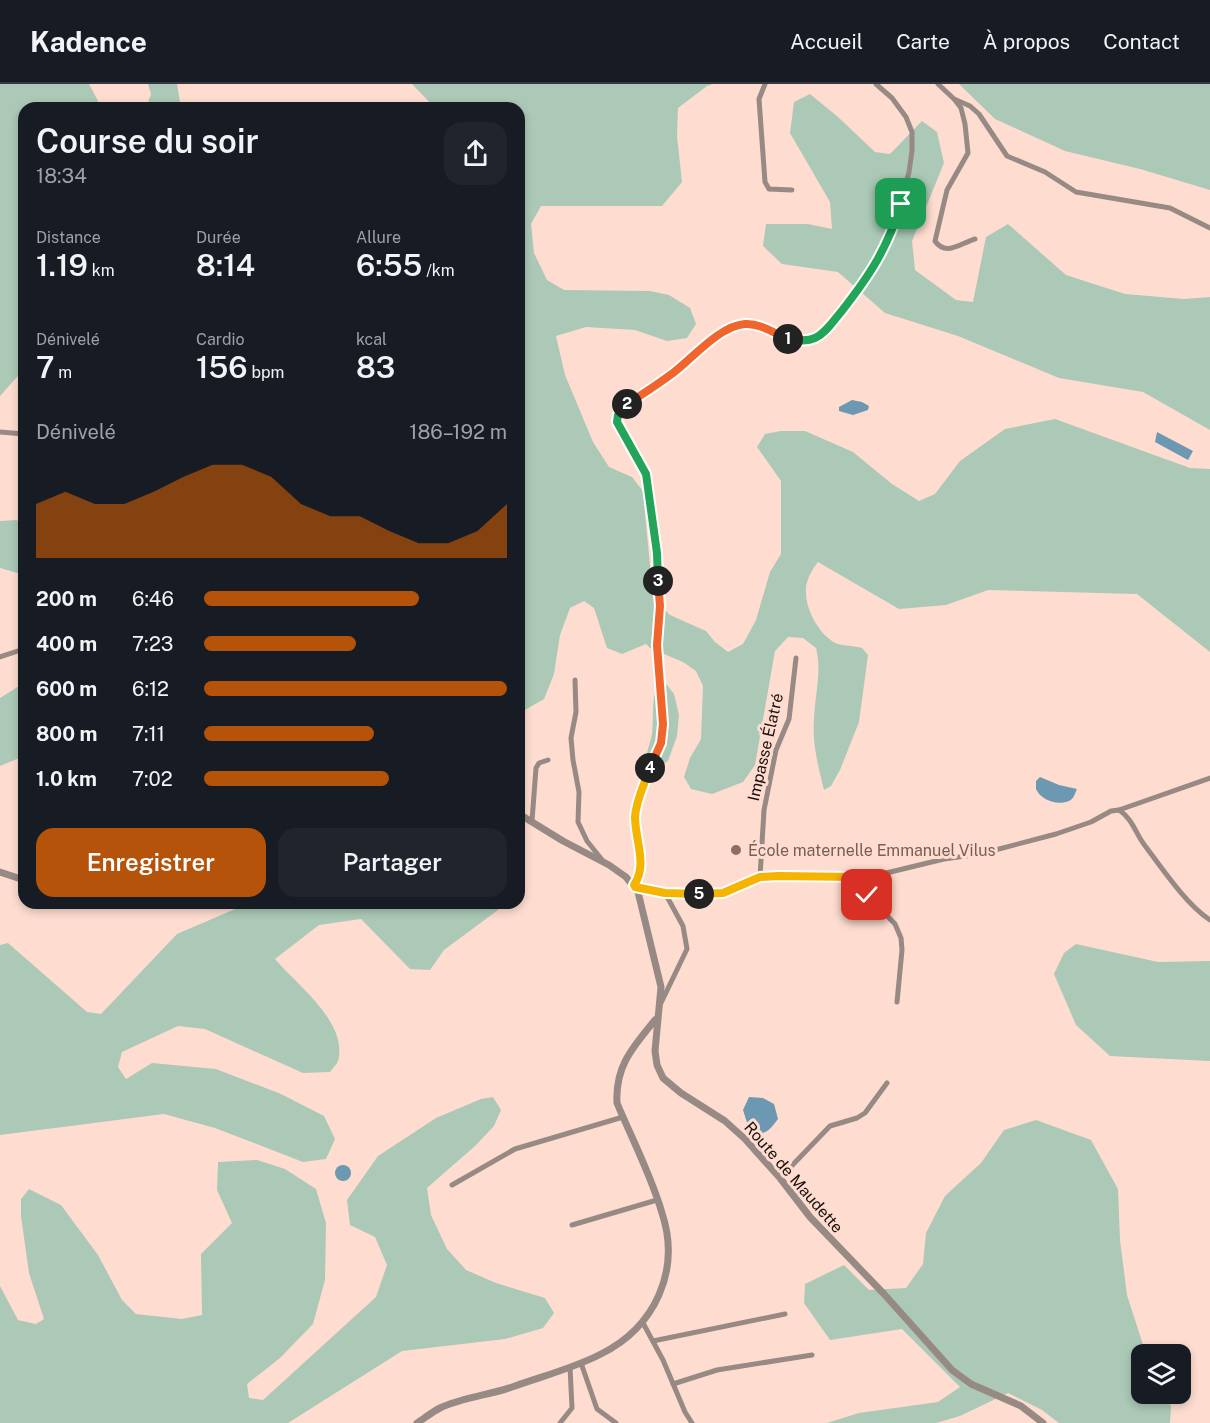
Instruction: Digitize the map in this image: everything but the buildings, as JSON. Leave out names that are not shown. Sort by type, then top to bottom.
[{"type":"street","points":[[765,84],[759,99],[765,182],[769,189],[792,190]]},
{"type":"street","points":[[634,886],[641,871],[635,815],[639,797],[661,743],[663,724],[657,645],[660,606],[657,553],[646,474],[621,432],[617,422],[618,415],[627,404],[675,372],[701,349],[731,328],[743,324],[756,325],[788,339],[808,340],[823,333],[855,293],[883,253],[893,230],[909,172],[912,151],[912,132],[906,117],[892,98],[876,84]]},
{"type":"street","points":[[938,84],[961,108],[968,153],[947,190],[935,241],[944,249],[951,249],[975,239]]},
{"type":"street","points":[[954,99],[970,106],[979,114],[1007,156],[1045,172],[1076,192],[1170,208],[1210,228]]},
{"type":"street","points":[[0,432],[18,434]]},
{"type":"street","points":[[0,657],[18,651]]},
{"type":"street","name":"Impasse Élatré","points":[[760,877],[764,810],[776,750],[789,719],[796,658]]},
{"type":"street","points":[[575,680],[576,712],[571,738],[579,792],[578,822],[587,841],[604,863]]},
{"type":"street","points":[[532,821],[536,768],[539,763],[548,760]]},
{"type":"street","points":[[525,817],[604,863],[626,877],[634,886],[665,893],[723,893],[760,877],[874,876],[1026,842],[1076,828],[1111,811],[1210,778]]},
{"type":"street","points":[[1119,810],[1130,820],[1144,846],[1190,903],[1210,920]]},
{"type":"street","points":[[0,872],[18,878]]},
{"type":"street","points":[[858,877],[867,895],[895,924],[901,938],[903,950],[897,1002]]},
{"type":"street","name":"Route de Maudette","points":[[634,886],[642,901],[661,987],[655,1057],[658,1071],[663,1078],[681,1093],[725,1121],[745,1138],[810,1217],[884,1294],[952,1370],[971,1384],[1021,1406],[1043,1423]]},
{"type":"street","points":[[660,1005],[687,949],[683,926],[665,893]]},
{"type":"street","points":[[417,1423],[440,1408],[467,1399],[494,1394],[581,1363],[606,1351],[643,1323],[659,1296],[668,1262],[669,1241],[657,1200],[617,1103],[616,1091],[620,1072],[632,1050],[657,1019]]},
{"type":"street","points":[[780,1178],[830,1126],[857,1118],[865,1113],[887,1083]]},
{"type":"street","points":[[452,1185],[515,1149],[623,1116]]},
{"type":"street","points":[[572,1225],[657,1200]]},
{"type":"street","points":[[652,1341],[785,1314]]},
{"type":"street","points":[[643,1323],[692,1423]]},
{"type":"street","points":[[673,1383],[717,1370],[812,1355]]},
{"type":"street","points":[[581,1363],[597,1409],[616,1423]]},
{"type":"street","points":[[560,1423],[572,1408],[570,1367]]},
{"type":"green space","points":[[0,84],[89,84],[98,102],[18,102],[18,376],[0,396]]},
{"type":"green space","points":[[148,84],[177,84],[180,102],[148,102],[151,94]]},
{"type":"green space","points":[[412,84],[713,84],[678,108],[677,136],[682,182],[662,206],[541,206],[531,224],[534,253],[547,280],[564,290],[650,291],[669,295],[690,308],[696,324],[687,338],[667,341],[635,330],[586,327],[556,336],[565,375],[593,442],[609,467],[632,477],[643,491],[653,598],[670,615],[706,631],[728,652],[743,644],[756,620],[770,572],[781,554],[781,481],[757,447],[765,434],[805,431],[853,452],[892,484],[919,501],[935,494],[960,461],[1005,429],[1055,419],[1190,468],[1210,469],[1210,652],[1137,594],[988,590],[946,605],[899,609],[818,562],[806,585],[809,608],[816,623],[832,641],[862,648],[868,655],[859,722],[840,770],[831,786],[824,790],[814,737],[818,657],[816,648],[803,638],[788,637],[775,651],[755,765],[743,782],[712,794],[691,789],[684,777],[690,758],[701,739],[703,686],[696,671],[646,644],[622,654],[607,648],[594,608],[584,601],[570,608],[560,635],[554,674],[544,699],[525,710],[525,102],[429,102]]},
{"type":"green space","points":[[959,84],[1210,84],[1210,190],[1140,169],[1065,151],[995,119]]},
{"type":"green space","points":[[810,94],[875,152],[890,154],[922,121],[937,132],[944,163],[912,241],[915,270],[956,300],[973,302],[986,237],[1008,224],[1066,275],[1125,294],[1184,299],[1210,297],[1210,430],[1143,392],[1059,378],[958,336],[885,313],[838,272],[782,264],[763,246],[766,224],[808,224],[832,229],[830,202],[790,133],[794,102]]},
{"type":"green space","points":[[0,521],[18,521],[18,573],[0,568]]},
{"type":"green space","points":[[667,685],[674,694],[679,715],[677,736],[668,761],[656,769],[646,763],[652,734],[654,698],[657,686]]},
{"type":"green space","points":[[18,687],[18,758],[0,766],[0,698]]},
{"type":"green space","points":[[235,909],[498,909],[444,950],[430,970],[410,969],[361,919],[319,925],[275,959],[317,1003],[334,1029],[339,1042],[339,1056],[330,1072],[303,1073],[205,1029],[178,1026],[122,1052],[118,1067],[126,1079],[152,1063],[216,1069],[281,1094],[324,1116],[335,1139],[326,1159],[303,1162],[215,1128],[164,1114],[0,1135],[0,945],[8,943],[87,1012],[101,1014],[177,934]]},
{"type":"green space","points":[[1076,944],[1158,962],[1210,961],[1210,1061],[1110,1056],[1076,1025],[1054,974],[1064,953]]},
{"type":"green space","points":[[493,1097],[501,1110],[494,1126],[427,1188],[431,1215],[447,1249],[466,1270],[496,1283],[545,1298],[554,1313],[543,1328],[505,1339],[402,1351],[288,1423],[0,1423],[0,1286],[18,1320],[36,1324],[44,1319],[29,1273],[21,1216],[21,1199],[29,1189],[61,1205],[98,1255],[122,1300],[136,1314],[182,1319],[202,1315],[201,1254],[232,1223],[217,1190],[218,1162],[257,1160],[285,1169],[316,1189],[326,1223],[325,1280],[313,1324],[280,1358],[247,1384],[249,1398],[263,1400],[376,1297],[387,1265],[375,1237],[350,1225],[347,1200],[378,1156],[436,1118],[481,1099]]},
{"type":"green space","points":[[1036,1120],[1091,1140],[1118,1189],[1120,1240],[1127,1295],[1143,1344],[1131,1344],[1131,1404],[1170,1404],[1170,1423],[1059,1423],[1042,1410],[1008,1393],[960,1416],[936,1423],[827,1423],[859,1413],[938,1402],[960,1387],[902,1329],[830,1340],[804,1303],[805,1284],[844,1265],[869,1290],[906,1288],[923,1264],[926,1233],[945,1196],[981,1163],[1004,1130]]},
{"type":"water","points":[[852,400],[869,406],[868,410],[853,415],[839,411],[839,407]]},
{"type":"water","points":[[1157,432],[1193,451],[1188,460],[1155,442]]},
{"type":"water","points":[[1040,777],[1077,789],[1069,801],[1059,803],[1045,799],[1036,789],[1036,781]]},
{"type":"water","points":[[749,1097],[763,1098],[774,1104],[778,1119],[766,1132],[759,1133],[749,1129],[743,1110]]},
{"type":"water","points":[[343,1165],[349,1167],[351,1173],[349,1179],[343,1181],[337,1179],[335,1173],[337,1167]]},
{"type":"place","name":"École maternelle Emmanuel Vilus","points":[[736,850]]},
{"type":"route","points":[[867,895],[858,877],[760,877],[723,893],[712,894],[665,893],[635,887],[641,871],[635,815],[639,797],[661,743],[663,724],[657,645],[660,606],[657,553],[646,474],[617,422],[621,408],[675,372],[721,333],[731,328],[743,324],[756,325],[788,339],[800,341],[815,338],[823,333],[866,280],[883,253],[901,204]]}]
